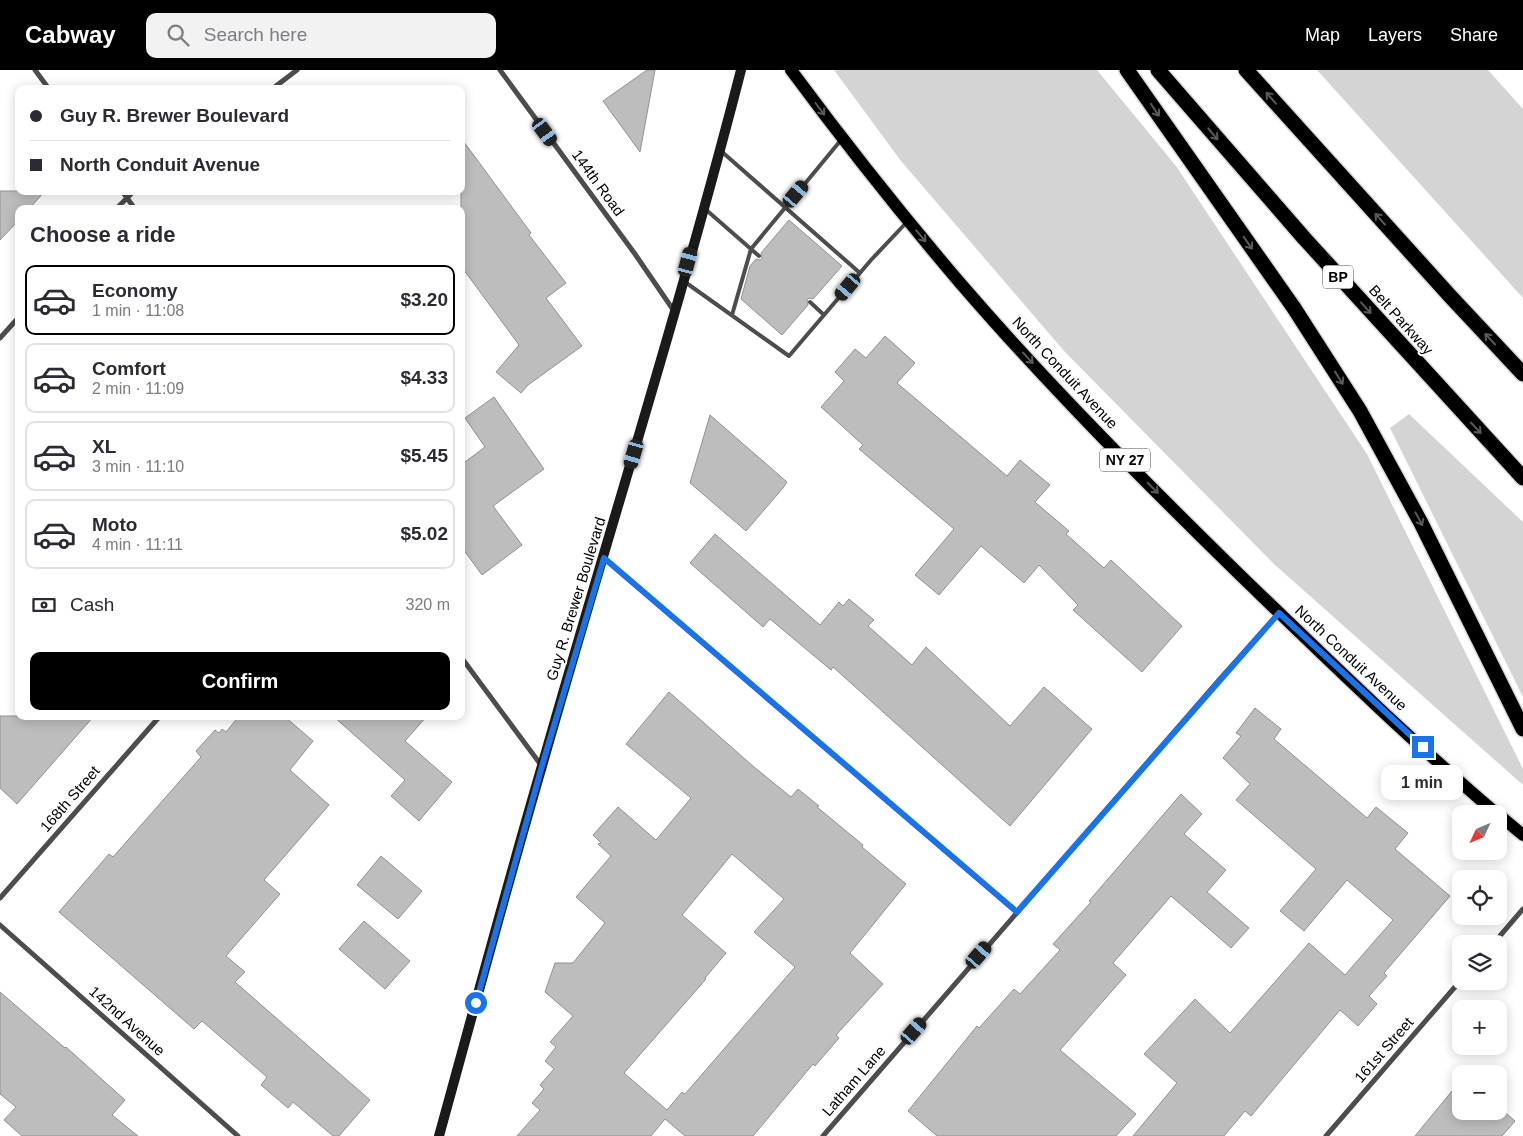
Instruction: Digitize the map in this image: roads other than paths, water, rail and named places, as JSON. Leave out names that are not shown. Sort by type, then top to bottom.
[{"type":"highway","points":[[1127,70],[1294,308],[1360,411],[1421,524],[1523,729]]},
{"type":"highway","name":"Belt Parkway","points":[[1158,70],[1310,245],[1523,478]]},
{"type":"highway","points":[[1246,70],[1425,269],[1523,374]]},
{"type":"main road","name":"Guy R. Brewer Boulevard","points":[[439,1136],[542,766],[604,558],[741,70]]},
{"type":"main road","name":"North Conduit Avenue","points":[[791,70],[842,138],[968,292],[1095,430],[1279,613],[1395,722],[1488,805]]},
{"type":"main road","name":"North Conduit Avenue","points":[[1508,823],[1523,836]]},
{"type":"street","points":[[35,70],[46,85]]},
{"type":"street","points":[[277,85],[297,70]]},
{"type":"street","name":"144th Road","points":[[500,70],[636,254],[674,311]]},
{"type":"street","points":[[120,205],[129,195]]},
{"type":"street","points":[[127,197],[132,205]]},
{"type":"street","points":[[0,338],[15,321]]},
{"type":"street","points":[[604,558],[1017,912]]},
{"type":"street","name":"Latham Lane","points":[[823,1136],[1279,613]]},
{"type":"street","points":[[465,662],[542,766]]},
{"type":"street","name":"168th Street","points":[[0,898],[156,720]]},
{"type":"street","points":[[1501,935],[1523,909]]},
{"type":"street","name":"142nd Avenue","points":[[0,925],[238,1136]]},
{"type":"street","name":"161st Street","points":[[1326,1136],[1452,990]]},
{"type":"lane","points":[[732,315],[751,250],[842,138]]},
{"type":"lane","points":[[719,150],[860,273]]},
{"type":"lane","points":[[703,207],[759,256]]},
{"type":"lane","points":[[683,280],[789,356],[908,220]]},
{"type":"lane","points":[[810,302],[824,315]]}]
